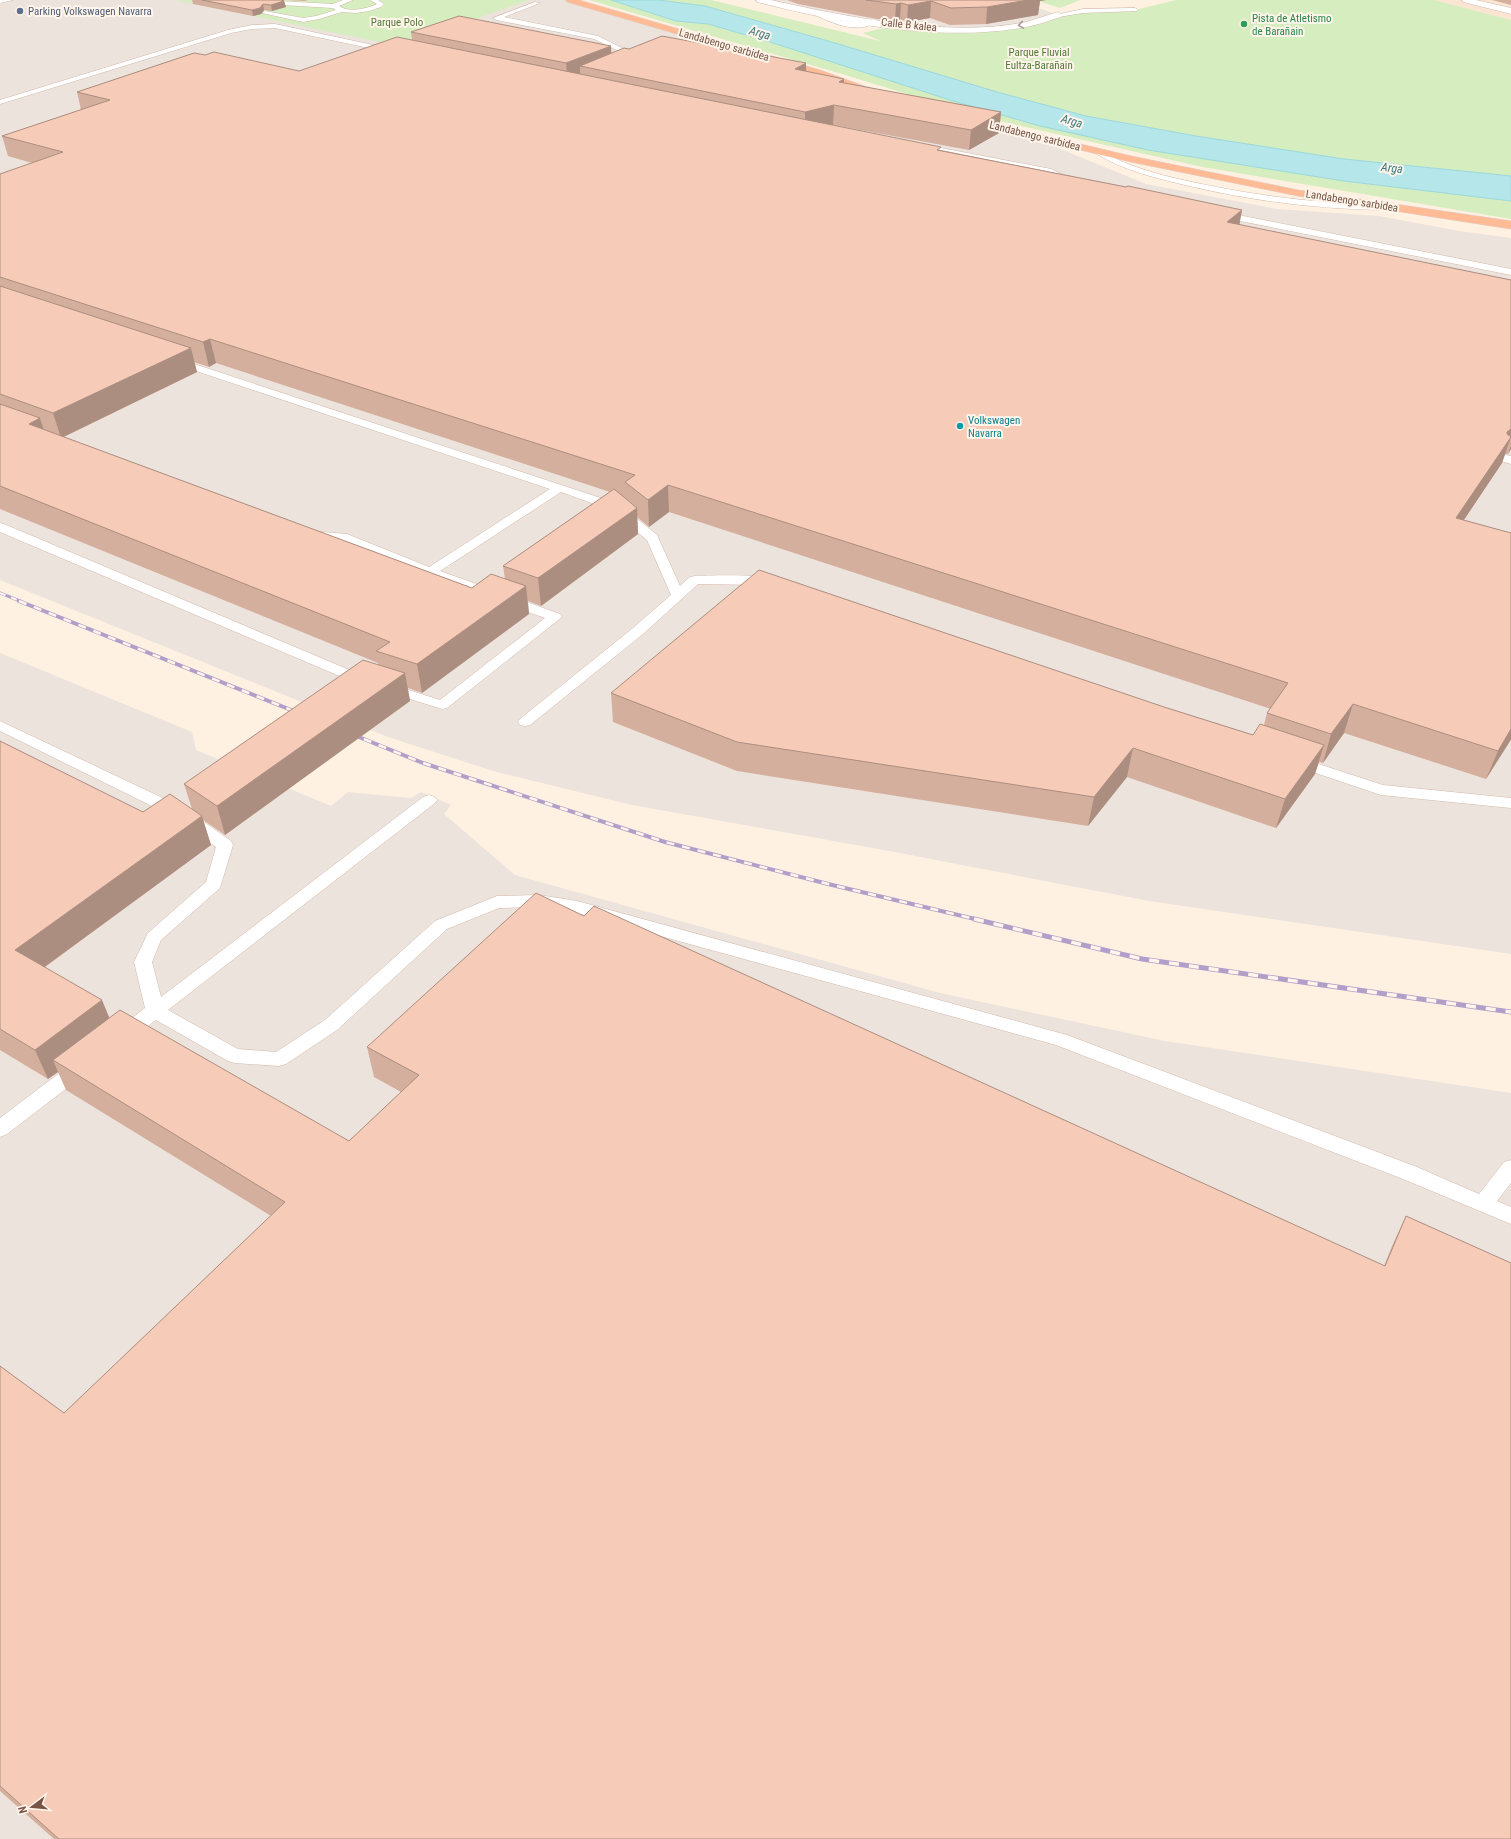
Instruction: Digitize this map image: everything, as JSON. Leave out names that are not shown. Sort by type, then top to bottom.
[{"type":"highway","name":"Landabengo sarbidea","points":[[570,0],[817,72],[888,97]]},
{"type":"highway","name":"Landabengo sarbidea","points":[[962,119],[1098,152],[1291,192],[1511,225]]},
{"type":"street","name":"Calle B kalea","points":[[760,0],[813,12],[874,21],[920,27],[972,30],[1023,24],[1044,20],[1058,14]]},
{"type":"street","points":[[1466,0],[1511,12]]},
{"type":"street","points":[[1044,10],[1058,14]]},
{"type":"lane","points":[[0,1],[10,0]]},
{"type":"lane","points":[[263,0],[293,4],[339,6]]},
{"type":"lane","points":[[293,4],[307,0]]},
{"type":"lane","points":[[327,0],[339,6],[358,11],[375,8],[381,4],[374,0]]},
{"type":"lane","points":[[265,13],[303,20],[317,18],[350,0]]},
{"type":"lane","points":[[489,21],[537,3]]},
{"type":"lane","points":[[1058,14],[1083,11],[1135,10]]},
{"type":"lane","points":[[496,18],[596,37],[638,58],[627,61]]},
{"type":"lane","points":[[0,102],[230,31],[252,27],[275,26],[400,52]]},
{"type":"lane","points":[[910,143],[1051,172],[1080,185]]},
{"type":"lane","points":[[1211,212],[1511,272]]},
{"type":"lane","points":[[158,355],[615,507],[652,538],[678,596]]},
{"type":"lane","points":[[430,572],[558,489]]},
{"type":"lane","points":[[0,527],[354,677],[442,705],[555,617],[430,572],[343,537],[302,534],[295,532]]},
{"type":"lane","points":[[525,722],[638,631],[695,580],[762,581],[784,589]]},
{"type":"lane","points":[[0,725],[178,812],[225,846],[214,884],[154,937],[143,962],[155,1011],[235,1056],[279,1060],[331,1025],[441,925],[497,902],[539,901],[577,907],[1061,1040],[1410,1173],[1511,1216]]},
{"type":"lane","points":[[1283,757],[1381,790],[1511,803]]},
{"type":"lane","points":[[111,1044],[429,800]]},
{"type":"lane","points":[[0,1129],[93,1058]]},
{"type":"lane","points":[[1483,1204],[1511,1168]]},
{"type":"shaded area","points":[[0,0],[577,0],[849,90],[1058,148],[1146,184],[1277,209],[1379,216],[1459,231],[1511,238],[1511,954],[1149,901],[884,850],[632,805],[493,771],[388,737],[0,580]]},
{"type":"shaded area","points":[[760,0],[1017,0],[1058,15],[1044,20],[972,30],[892,24]]},
{"type":"shaded area","points":[[1434,0],[1511,0],[1511,20]]},
{"type":"shaded area","points":[[0,653],[192,732],[196,750],[331,806],[348,792],[411,798],[421,792],[451,805],[444,814],[515,875],[940,993],[1165,1041],[1511,1093],[1511,1839],[0,1839]]},
{"type":"green space","name":"Parque Polo","points":[[175,0],[529,0],[399,46]]},
{"type":"green space","points":[[589,0],[611,0],[676,21],[708,24],[844,64],[953,101],[1344,181],[1511,201],[1511,219],[1202,167],[986,118]]},
{"type":"green space","name":"Parque Fluvial Eultza-Barañain","points":[[659,0],[711,0],[880,41],[863,33],[891,26],[978,32],[1025,27],[1058,15],[1083,11],[1135,10],[1176,0],[1434,0],[1511,20],[1511,176],[1344,159],[1196,136],[1086,116],[997,92],[835,43],[705,6]]},
{"type":"green space","points":[[1035,0],[1080,0],[1060,8]]},
{"type":"water","name":"Arga","points":[[611,0],[658,0],[705,6],[835,43],[997,92],[1086,116],[1196,136],[1344,159],[1511,176],[1511,201],[1344,181],[1148,150],[1040,126],[953,101],[770,42],[708,24],[676,21]]},
{"type":"building","points":[[202,0],[284,1],[271,5],[263,4],[260,8],[252,10]]},
{"type":"building","points":[[866,0],[1028,0],[987,7],[951,8],[931,1],[908,5]]},
{"type":"building","points":[[459,16],[611,46],[566,63],[411,32]]},
{"type":"building","points":[[662,36],[806,63],[795,69],[844,79],[839,82],[1001,112],[971,130],[834,105],[805,112],[580,66],[624,48],[629,49]]},
{"type":"building","name":"Volkswagen Navarra","points":[[397,37],[941,147],[937,150],[1126,187],[1128,186],[1242,210],[1227,222],[1511,280],[1511,429],[1507,432],[1507,434],[1511,437],[1456,518],[1511,533],[1511,729],[1498,751],[1353,704],[1331,734],[1267,713],[1288,683],[668,485],[648,500],[625,482],[635,475],[210,339],[203,342],[0,277],[0,174],[63,152],[2,136],[110,100],[77,92],[194,53],[205,55],[214,52],[299,71]]},
{"type":"building","points":[[0,286],[191,348],[53,413],[0,394]]},
{"type":"building","points":[[0,404],[40,418],[29,424],[472,588],[491,574],[526,586],[417,664],[376,651],[390,642],[0,486]]},
{"type":"building","points":[[614,489],[637,508],[538,578],[503,566]]},
{"type":"building","points":[[759,570],[1164,707],[1253,735],[1260,724],[1324,745],[1285,799],[1133,748],[1094,797],[737,742],[611,693]]},
{"type":"building","points":[[363,660],[405,673],[217,806],[184,784]]},
{"type":"building","points":[[0,741],[143,812],[170,794],[202,816],[15,950],[102,1000],[35,1050],[0,1029]]},
{"type":"building","points":[[536,893],[584,916],[594,906],[1385,1266],[1406,1216],[1511,1263],[1511,1839],[59,1839],[0,1786],[0,1366],[64,1413],[285,1202],[53,1060],[120,1010],[349,1141],[419,1075],[367,1047]]},
{"type":"railway","points":[[0,593],[22,602]]},
{"type":"railway","points":[[19,601],[301,714]]},
{"type":"railway","points":[[349,733],[423,763],[665,842],[828,884],[979,920]]},
{"type":"railway","points":[[974,919],[1142,959],[1511,1012]]},
{"type":"place","name":"Parking Volkswagen Navarra","points":[[20,11]]},
{"type":"place","name":"Pista de Atletismo de Barañain","points":[[1244,24]]},
{"type":"place","name":"Volkswagen Navarra","points":[[960,426]]}]
